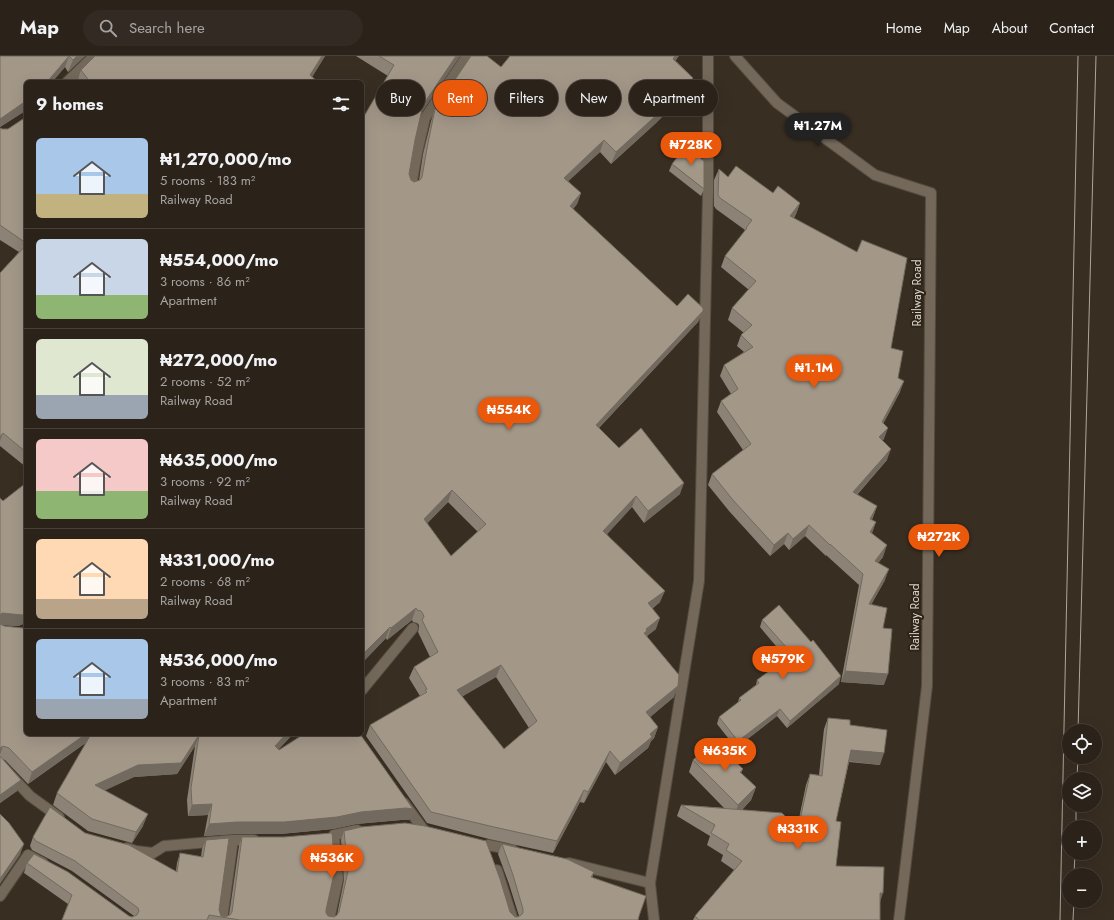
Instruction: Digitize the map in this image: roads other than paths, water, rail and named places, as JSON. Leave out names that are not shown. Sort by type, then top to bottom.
[{"type":"street","points":[[69,80],[94,56]]},
{"type":"street","points":[[411,187],[425,118],[467,56]]},
{"type":"street","points":[[654,920],[650,883],[699,581],[708,192],[708,56]]},
{"type":"street","name":"Railway Road","points":[[735,56],[777,103],[875,175],[931,193],[927,686],[899,920]]},
{"type":"street","points":[[364,688],[413,628]]},
{"type":"street","points":[[0,764],[30,796],[66,823]]},
{"type":"street","points":[[400,797],[426,830],[409,827]]},
{"type":"street","points":[[330,920],[338,879],[330,835],[364,829]]},
{"type":"street","points":[[121,847],[153,853],[164,846],[233,840],[264,840]]},
{"type":"street","points":[[222,920],[233,840]]},
{"type":"street","points":[[513,920],[503,886],[484,844],[525,853]]},
{"type":"street","points":[[0,896],[25,852],[55,869]]},
{"type":"street","points":[[562,861],[650,883]]},
{"type":"tram line","points":[[1060,920],[1078,56]]},
{"type":"tram line","points":[[1078,724],[1096,56]]},
{"type":"tram line","points":[[1077,772],[1078,764]]},
{"type":"tram line","points":[[1076,812],[1076,820]]},
{"type":"tram line","points":[[1074,868],[1075,860]]},
{"type":"tram line","points":[[1073,920],[1074,908]]}]
